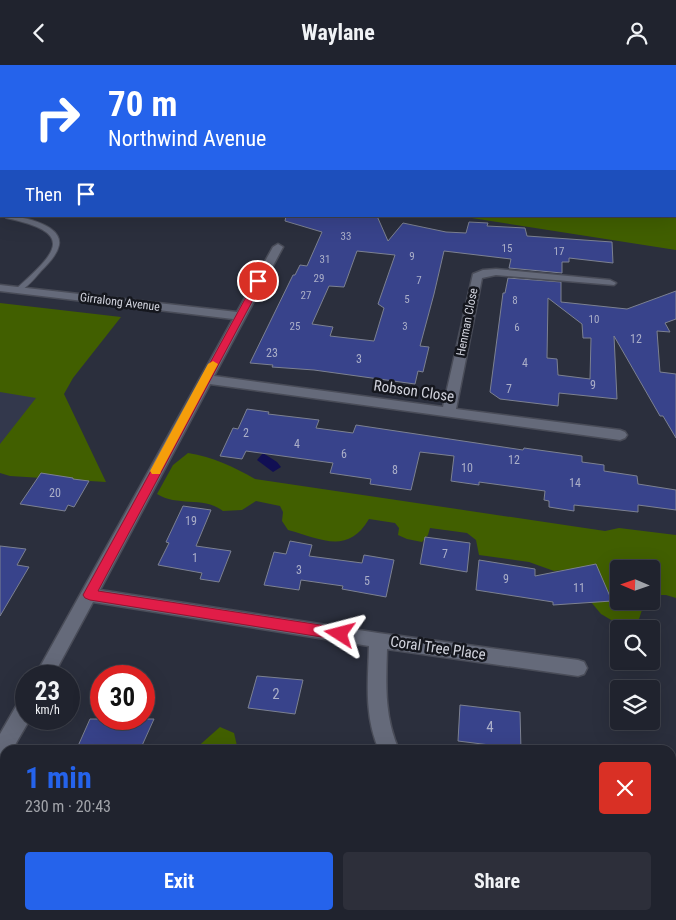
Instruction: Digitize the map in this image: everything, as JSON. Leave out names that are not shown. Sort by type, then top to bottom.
[{"type":"street","points":[[50,665],[90,595],[239,315],[278,247]]},
{"type":"street","name":"Henman Close","points":[[450,412],[477,276],[483,273],[496,272],[610,283]]},
{"type":"street","name":"Girralong Avenue","points":[[0,288],[239,315]]},
{"type":"street","name":"Robson Close","points":[[205,379],[620,435]]},
{"type":"street","name":"Coral Tree Place","points":[[90,595],[378,640],[578,668]]},
{"type":"street","points":[[378,640],[378,718],[386,745]]},
{"type":"street","points":[[5,745],[15,726]]},
{"type":"lane","points":[[1,221],[8,217],[21,219],[47,228],[52,233],[56,245],[54,252],[18,290]]},
{"type":"shaded area","points":[[0,386],[48,392],[0,461]]},
{"type":"shaded area","points":[[263,453],[281,467],[273,472],[257,460]]},
{"type":"green space","points":[[465,217],[676,217],[676,250]]},
{"type":"green space","points":[[0,303],[121,317],[73,378],[64,394],[106,482],[10,476],[0,473],[0,444],[36,398],[0,392]]},
{"type":"green space","points":[[188,453],[223,463],[255,479],[605,531],[619,528],[676,535],[676,598],[660,595],[660,560],[610,560],[610,610],[642,610],[639,619],[611,620],[601,614],[591,602],[591,567],[554,571],[529,562],[479,555],[476,540],[467,533],[430,528],[428,535],[422,542],[398,535],[399,528],[395,523],[369,519],[361,530],[352,537],[343,541],[323,540],[288,530],[282,521],[283,512],[280,506],[256,501],[242,510],[223,511],[216,506],[199,502],[173,500],[157,494],[173,465]]},
{"type":"green space","points":[[220,727],[234,733],[237,745],[200,745]]},
{"type":"building","points":[[286,217],[377,217],[388,241],[403,223],[446,232],[466,233],[469,222],[488,223],[487,226],[525,228],[527,236],[612,242],[613,263],[569,258],[569,262],[562,262],[562,273],[509,268],[511,259],[444,251],[420,346],[429,347],[423,372],[418,371],[415,384],[250,363],[293,275],[295,275],[300,265],[307,266],[322,232],[285,221]],"holes":[[[357,251],[395,255],[378,304],[384,308],[374,341],[330,336],[333,327],[312,324],[329,286],[344,287]]]},
{"type":"building","points":[[508,278],[561,282],[561,302],[627,309],[676,291],[676,319],[665,323],[670,332],[657,331],[660,372],[676,374],[676,438],[663,416],[660,416],[614,336],[617,399],[559,393],[558,406],[500,399],[490,392],[503,293],[505,293]],"holes":[[[548,298],[582,324],[583,338],[591,338],[590,379],[558,375],[557,359],[547,358]]]},
{"type":"building","points":[[247,409],[269,412],[268,414],[319,420],[316,428],[353,433],[356,425],[523,450],[524,448],[582,456],[582,462],[604,465],[604,471],[637,476],[638,484],[676,490],[676,510],[638,505],[638,512],[574,505],[574,511],[549,507],[549,501],[544,500],[545,491],[479,482],[479,485],[451,481],[454,456],[420,452],[411,490],[370,484],[371,479],[330,473],[333,463],[246,451],[242,459],[220,456],[233,428],[238,429]]},
{"type":"building","points":[[41,473],[89,481],[74,507],[68,505],[65,511],[20,504]]},
{"type":"building","points":[[183,506],[211,510],[196,546],[231,551],[219,582],[200,579],[202,573],[158,565],[169,543],[166,542]]},
{"type":"building","points":[[425,537],[470,543],[467,572],[420,564]]},
{"type":"building","points":[[290,541],[312,545],[309,556],[362,563],[364,555],[394,560],[386,597],[342,589],[343,586],[301,580],[299,590],[264,585],[274,552],[286,554]]},
{"type":"building","points":[[0,546],[26,549],[17,565],[29,567],[0,616]]},
{"type":"building","points":[[479,560],[535,569],[535,576],[596,564],[610,596],[610,601],[553,605],[553,602],[476,590]]},
{"type":"building","points":[[257,676],[303,680],[295,714],[248,708]]},
{"type":"building","points":[[460,705],[520,712],[521,745],[490,745],[458,741]]},
{"type":"building","points":[[90,719],[90,730],[149,730],[142,745],[78,745]]},
{"type":"slow traffic","points":[[156,471],[213,364]]},
{"type":"route","points":[[258,281],[90,595],[340,634]]}]
